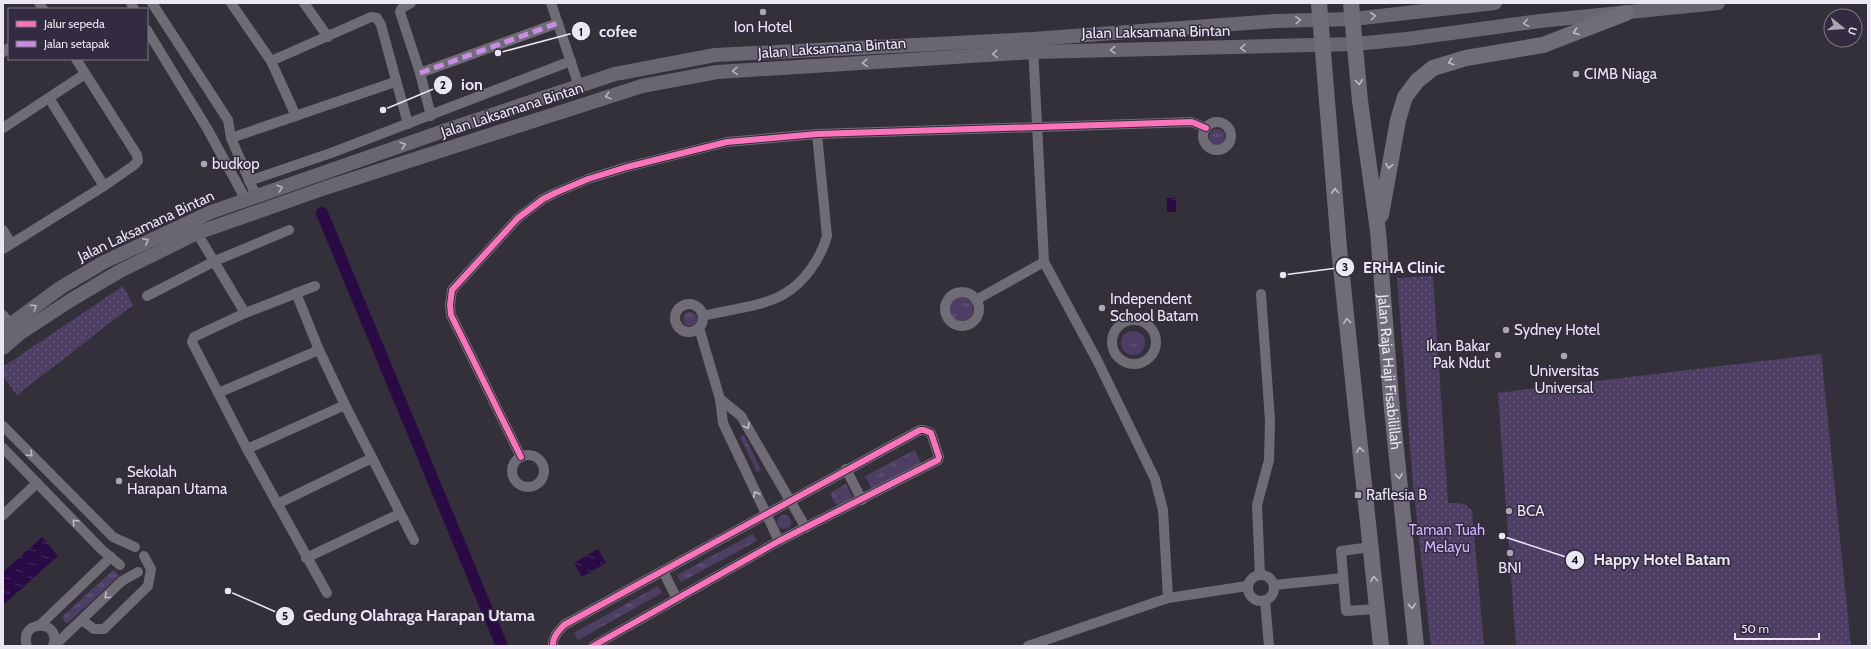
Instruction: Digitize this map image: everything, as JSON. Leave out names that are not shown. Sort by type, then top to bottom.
[{"type":"main road","name":"Jalan Laksamana Bintan","points":[[3,348],[19,334],[114,275],[197,233],[325,188],[642,86],[717,72],[1033,45],[1320,11],[1352,11],[1495,3]]},
{"type":"main road","name":"Jalan Laksamana Bintan","points":[[5,323],[104,262],[182,224],[337,168],[615,74],[715,55],[1033,45],[1282,47],[1321,44],[1355,44],[1407,40],[1540,20],[1626,13],[1718,3]]},
{"type":"main road","points":[[1320,11],[1321,44],[1326,76],[1339,248],[1381,646]]},
{"type":"main road","name":"Jalan Raja Haji Fisabilillah","points":[[1352,11],[1360,101],[1378,231],[1391,400],[1416,646]]},
{"type":"main road","points":[[1378,231],[1398,120],[1405,97],[1417,81],[1433,68],[1466,58],[1543,45],[1626,13]]},
{"type":"street","points":[[231,3],[271,60],[296,116]]},
{"type":"street","points":[[304,3],[328,37]]},
{"type":"street","points":[[411,3],[402,8],[400,12],[420,73],[431,116]]},
{"type":"street","points":[[551,3],[579,86]]},
{"type":"street","points":[[157,5],[228,120],[231,138],[250,180],[251,198]]},
{"type":"street","points":[[271,60],[328,37],[371,17],[377,18],[381,25],[395,82],[408,124]]},
{"type":"street","points":[[420,73],[558,23]]},
{"type":"street","points":[[148,32],[251,198]]},
{"type":"street","points":[[1033,45],[1044,262],[1097,360],[1155,479],[1163,510],[1168,598]]},
{"type":"street","points":[[3,230],[7,246],[104,186],[136,163],[138,158],[77,60]]},
{"type":"street","points":[[250,180],[331,153],[431,116],[571,61]]},
{"type":"street","points":[[3,128],[85,74]]},
{"type":"street","points":[[231,138],[395,82]]},
{"type":"street","points":[[49,98],[104,186]]},
{"type":"street","points":[[521,457],[451,315],[450,305],[452,290],[462,278],[518,218],[542,199],[588,178],[727,142],[817,134],[1192,122],[1206,128]]},
{"type":"street","points":[[703,316],[771,300],[784,295],[800,281],[823,250],[827,236],[817,134]]},
{"type":"street","points":[[331,153],[337,168]]},
{"type":"street","points":[[148,296],[215,261],[289,230]]},
{"type":"street","points":[[197,233],[245,313]]},
{"type":"street","points":[[976,300],[1044,262]]},
{"type":"street","points":[[315,286],[245,313],[193,338],[192,342],[247,449],[327,594]]},
{"type":"street","points":[[296,293],[319,350],[345,405],[414,540]]},
{"type":"street","points":[[1260,575],[1257,505],[1269,460],[1270,421],[1261,294]]},
{"type":"street","points":[[690,304],[699,307],[703,316],[702,324],[699,328],[691,332],[682,331],[676,324],[675,315],[680,306],[690,304]]},
{"type":"street","points":[[1138,319],[1150,326],[1154,332],[1156,347],[1153,354],[1141,364],[1126,363],[1114,353],[1112,339],[1114,332],[1124,322],[1138,319]]},
{"type":"street","points":[[699,328],[720,399],[723,423],[765,515],[779,541]]},
{"type":"street","points":[[218,392],[319,350]]},
{"type":"street","points":[[1097,360],[1114,353]]},
{"type":"street","points":[[720,399],[741,416],[806,528]]},
{"type":"street","points":[[247,449],[345,405]]},
{"type":"street","points":[[3,426],[113,538],[135,547],[144,556],[151,569],[148,586],[104,629],[94,629],[82,620]]},
{"type":"street","points":[[553,646],[557,633],[564,625],[846,469],[920,430],[932,433],[939,457],[938,460],[779,541],[593,646]]},
{"type":"street","points":[[3,448],[111,558],[129,573],[138,572]]},
{"type":"street","points":[[277,504],[372,458]]},
{"type":"street","points":[[846,469],[862,500]]},
{"type":"street","points":[[3,515],[37,483]]},
{"type":"street","points":[[306,558],[400,514]]},
{"type":"street","points":[[120,565],[119,557],[123,550],[135,547]]},
{"type":"street","points":[[1371,547],[1340,551],[1342,578],[1346,611],[1377,609]]},
{"type":"street","points":[[53,646],[122,581],[138,572],[144,565],[144,556]]},
{"type":"street","points":[[27,646],[26,642],[28,632],[35,626],[40,625],[111,558]]},
{"type":"street","points":[[663,571],[677,599]]},
{"type":"street","points":[[1260,575],[1270,578],[1274,585],[1272,594],[1265,600],[1256,600],[1249,594],[1248,586],[1251,579],[1260,575]]},
{"type":"street","points":[[1274,585],[1342,578]]},
{"type":"street","points":[[1028,646],[1040,644],[1168,598],[1248,586]]},
{"type":"street","points":[[1265,600],[1268,646]]},
{"type":"street","points":[[40,625],[52,631],[54,640],[53,646]]},
{"type":"green space","points":[[1217,129],[1223,131],[1225,137],[1223,143],[1217,145],[1211,143],[1209,137],[1211,131]]},
{"type":"green space","name":"Taman Tuah Melayu","points":[[1433,276],[1448,503],[1459,503],[1472,511],[1484,646],[1431,646],[1413,485],[1397,278]]},
{"type":"green space","points":[[123,286],[133,305],[17,395],[3,377],[3,367]]},
{"type":"green space","points":[[961,297],[970,300],[973,309],[970,318],[961,321],[952,318],[949,309],[952,300]]},
{"type":"green space","points":[[690,312],[695,314],[697,319],[695,324],[690,326],[685,324],[683,319],[685,314]]},
{"type":"green space","points":[[1133,331],[1142,334],[1145,343],[1142,352],[1133,355],[1124,352],[1121,343],[1124,334]]},
{"type":"green space","points":[[1821,354],[1851,646],[1516,646],[1498,393]]},
{"type":"green space","points":[[744,435],[761,470],[757,472],[740,437]]},
{"type":"green space","points":[[915,450],[921,463],[872,489],[865,476]]},
{"type":"green space","points":[[846,484],[853,498],[837,507],[830,493]]},
{"type":"green space","points":[[781,515],[787,515],[791,519],[791,525],[787,529],[781,529],[777,525],[777,519]]},
{"type":"green space","points":[[753,534],[757,541],[681,582],[677,575]]},
{"type":"green space","points":[[113,570],[116,571],[119,576],[68,623],[64,622],[63,616]]},
{"type":"green space","points":[[658,586],[662,593],[578,640],[574,633]]},
{"type":"water","points":[[1167,198],[1176,198],[1176,212],[1167,212]]},
{"type":"water","points":[[42,537],[58,556],[3,605],[3,572]]},
{"type":"water","points":[[598,549],[606,563],[582,577],[574,563]]},
{"type":"waterway","points":[[322,213],[502,646]]},
{"type":"marked path","points":[[420,73],[558,23]]},
{"type":"cycle path","points":[[521,457],[451,315],[450,305],[452,290],[518,218],[543,199],[555,193],[588,179],[627,167],[727,142],[817,134],[1192,122],[1206,128]]},
{"type":"cycle path","points":[[553,646],[555,637],[564,625],[920,430],[931,433],[939,457],[938,460],[779,541],[593,646]]},
{"type":"place","name":"Ion Hotel","points":[[763,12]]},
{"type":"place","name":"cofee","points":[[498,53]]},
{"type":"place","name":"CIMB Niaga","points":[[1576,74]]},
{"type":"place","name":"ion","points":[[383,110]]},
{"type":"place","name":"budkop","points":[[204,164]]},
{"type":"place","name":"ERHA Clinic","points":[[1283,275]]},
{"type":"place","name":"Independent School Batam","points":[[1102,308]]},
{"type":"place","name":"Sydney Hotel","points":[[1506,330]]},
{"type":"place","name":"Ikan Bakar Pak Ndut","points":[[1498,355]]},
{"type":"place","name":"Universitas Universal","points":[[1564,356]]},
{"type":"place","name":"Sekolah Harapan Utama","points":[[119,481]]},
{"type":"place","name":"Raflesia B","points":[[1358,495]]},
{"type":"place","name":"BCA","points":[[1509,511]]},
{"type":"place","name":"Happy Hotel Batam","points":[[1502,536]]},
{"type":"place","name":"BNI","points":[[1510,553]]},
{"type":"place","name":"Gedung Olahraga Harapan Utama","points":[[228,591]]}]
